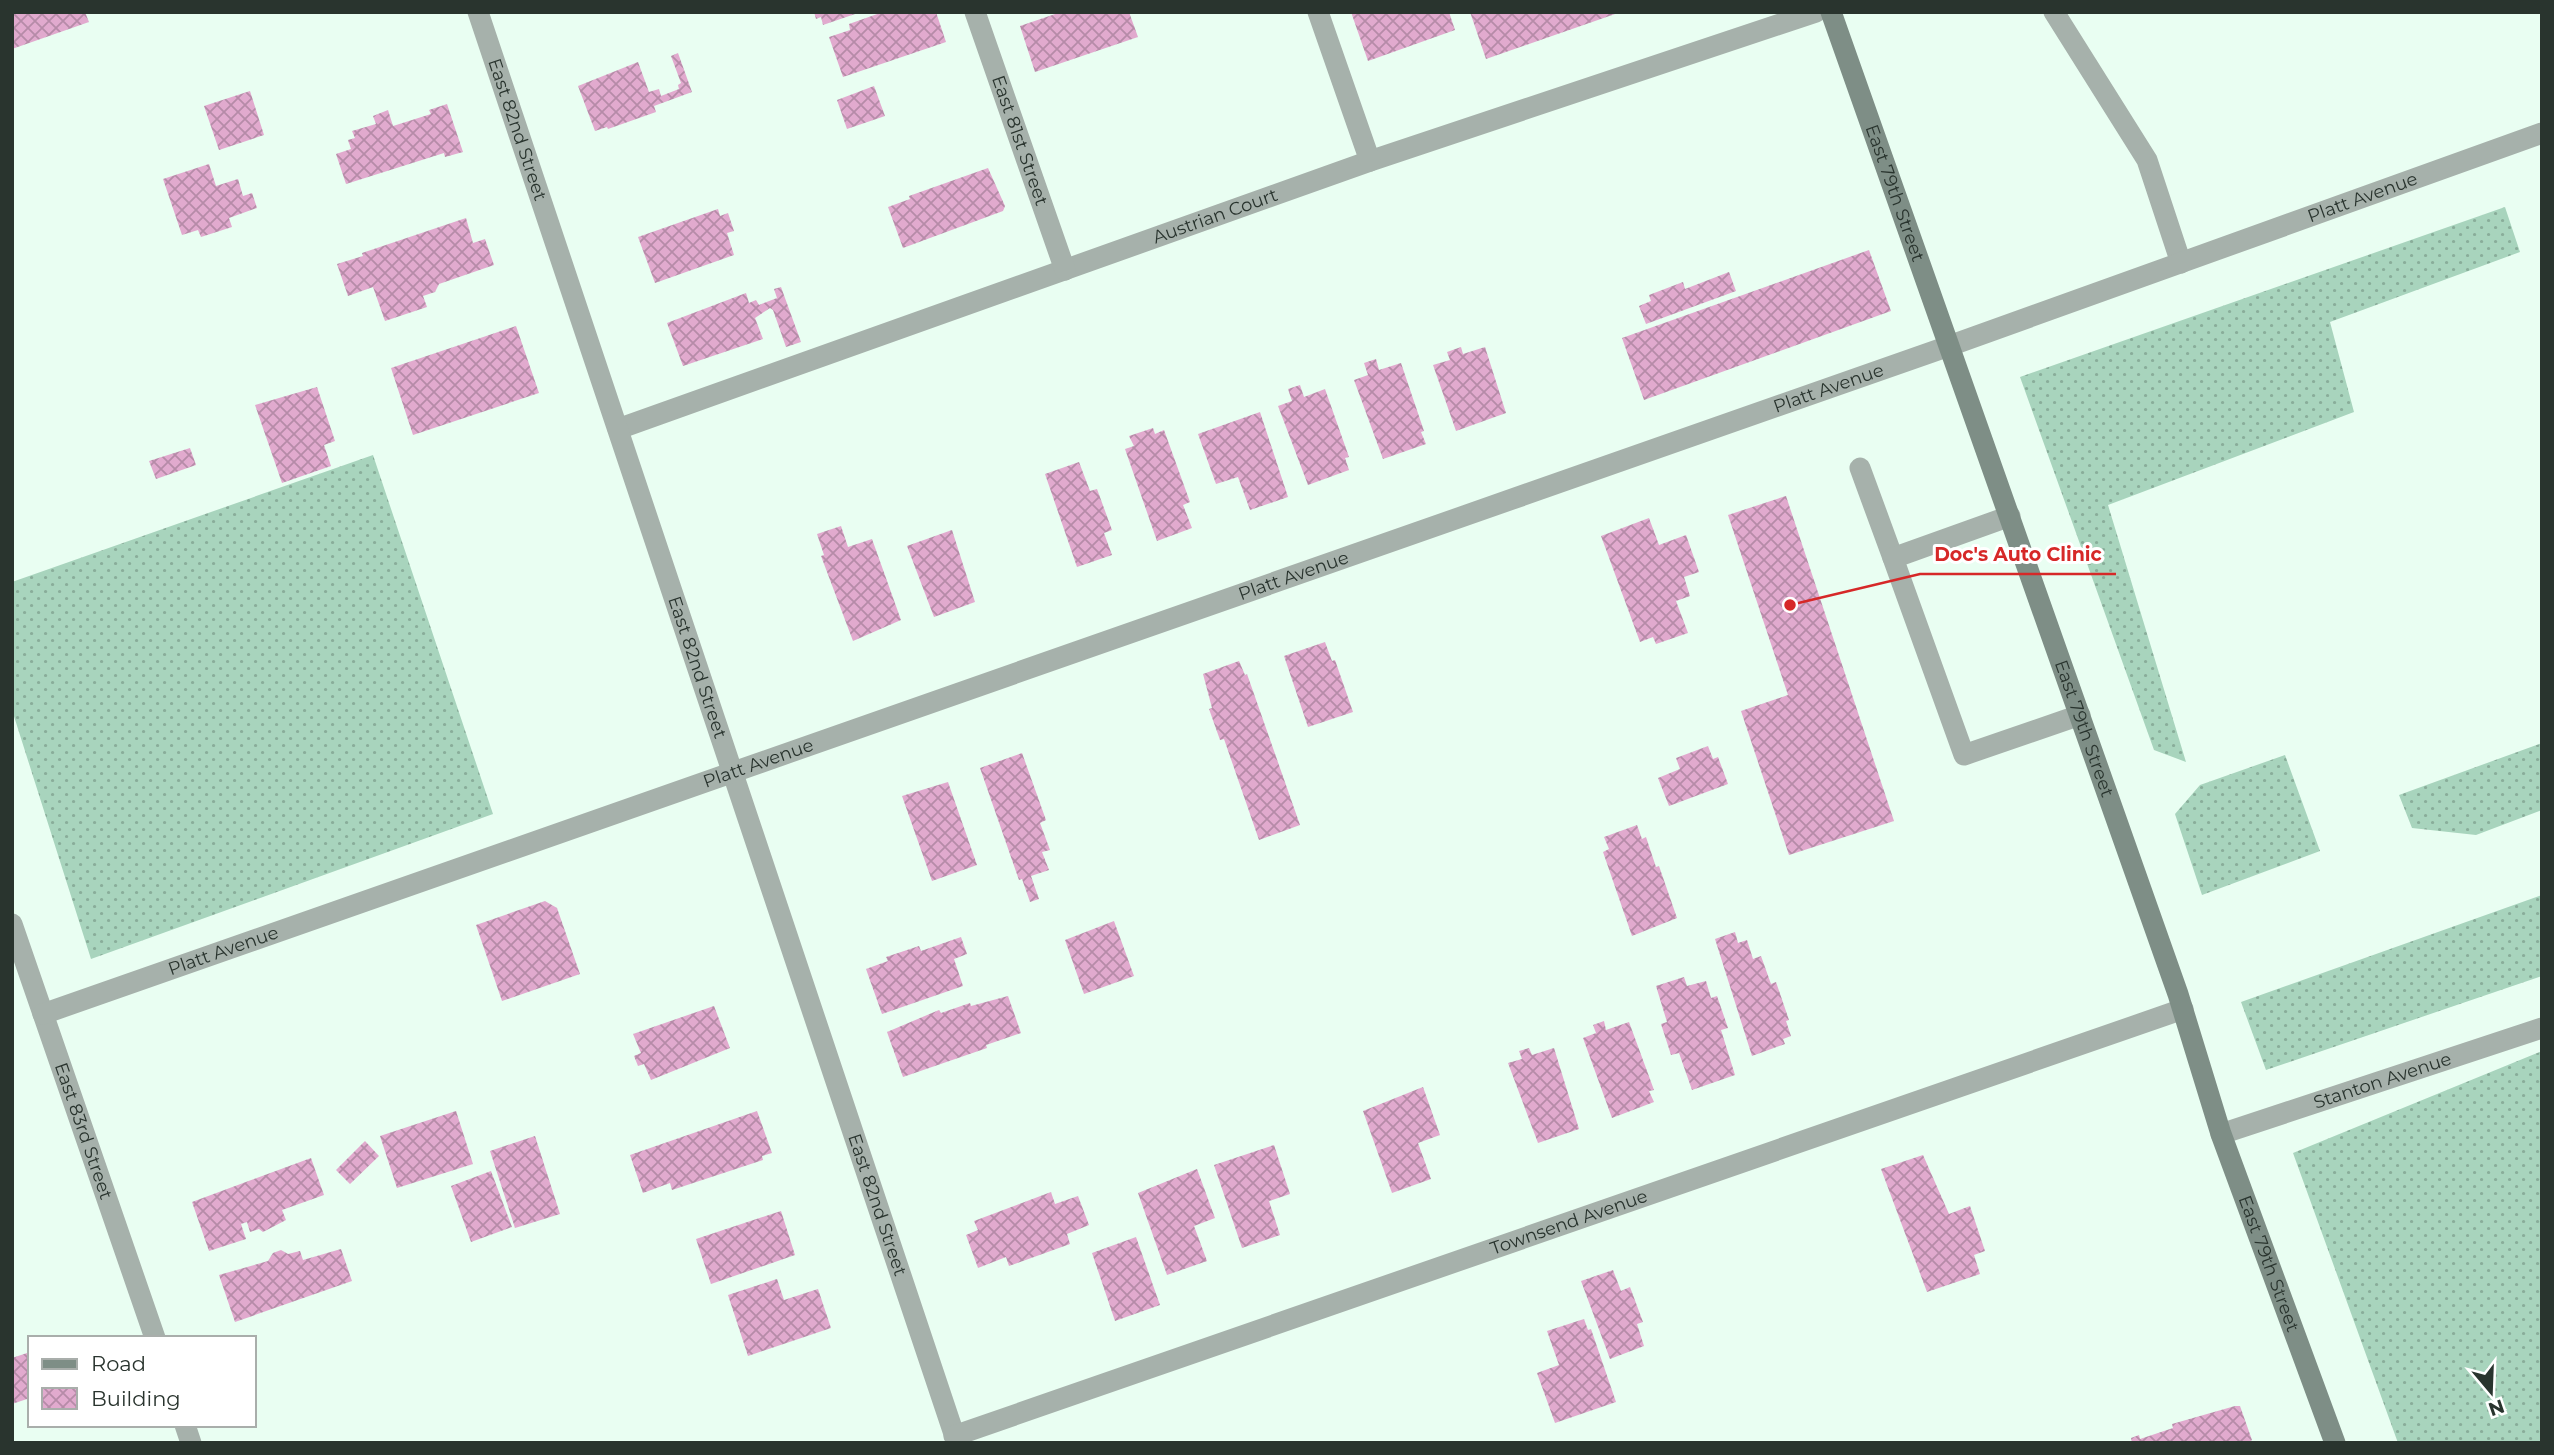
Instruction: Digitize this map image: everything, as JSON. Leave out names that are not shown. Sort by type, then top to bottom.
[{"type":"main road","name":"East 79th Street","points":[[1831,12],[2183,1009],[2221,1134],[2335,1443]]},
{"type":"street","name":"East 82nd Street","points":[[478,12],[955,1439]]},
{"type":"street","name":"East 81st Street","points":[[975,12],[1065,270]]},
{"type":"street","points":[[1318,12],[1370,161]]},
{"type":"street","name":"Austrian Court","points":[[618,429],[1370,161],[1816,12]]},
{"type":"street","points":[[2054,12],[2147,160],[2181,263]]},
{"type":"street","name":"Platt Avenue","points":[[43,1014],[1949,346],[2542,133]]},
{"type":"street","points":[[1860,468],[1964,755],[2080,715]]},
{"type":"street","points":[[1893,558],[2010,516]]},
{"type":"street","name":"East 83rd Street","points":[[12,924],[154,1336]]},
{"type":"street","name":"Townsend Avenue","points":[[955,1439],[2183,1009]]},
{"type":"street","name":"Stanton Avenue","points":[[2221,1134],[2542,1028]]},
{"type":"green space","points":[[2505,207],[2520,252],[2330,322],[2354,412],[2108,505],[2186,762],[2154,750],[2020,377]]},
{"type":"green space","points":[[373,455],[493,814],[91,959],[12,710],[12,582]]},
{"type":"green space","points":[[2542,743],[2542,810],[2476,835],[2412,828],[2399,795]]},
{"type":"green space","points":[[2285,755],[2320,851],[2202,895],[2175,814],[2200,785]]},
{"type":"green space","points":[[2542,895],[2542,976],[2266,1070],[2241,1002]]},
{"type":"green space","points":[[2542,1051],[2542,1443],[2398,1443],[2293,1153]]},
{"type":"building","points":[[12,12],[85,12],[89,22],[12,49]]},
{"type":"building","points":[[814,12],[858,13],[823,25],[821,17],[816,19]]},
{"type":"building","points":[[883,12],[936,12],[946,42],[843,77],[829,37],[850,30],[849,24]]},
{"type":"building","points":[[1061,12],[1129,12],[1138,37],[1035,72],[1020,26]]},
{"type":"building","points":[[1351,12],[1449,12],[1455,30],[1368,61]]},
{"type":"building","points":[[1470,12],[1618,12],[1618,13],[1486,59]]},
{"type":"building","points":[[678,53],[692,92],[654,106],[656,112],[595,131],[578,86],[638,62],[649,92],[659,89],[661,96],[679,89],[678,85],[681,83],[671,56]]},
{"type":"building","points":[[874,86],[885,116],[847,129],[837,100]]},
{"type":"building","points":[[250,91],[264,135],[219,150],[204,106]]},
{"type":"building","points":[[447,104],[463,152],[445,157],[444,153],[346,184],[336,154],[351,149],[348,140],[355,138],[352,131],[376,124],[373,116],[388,110],[393,126],[431,114],[429,110]]},
{"type":"building","points":[[209,164],[216,186],[238,179],[243,196],[252,193],[257,208],[229,218],[232,227],[201,237],[198,230],[182,235],[163,179]]},
{"type":"building","points":[[988,168],[1005,206],[1003,211],[903,248],[888,207],[910,199],[909,196]]},
{"type":"building","points":[[718,209],[720,216],[728,213],[734,231],[727,233],[734,255],[655,283],[638,237]]},
{"type":"building","points":[[466,218],[473,243],[485,239],[494,265],[439,284],[435,292],[423,296],[427,307],[385,321],[373,287],[348,296],[337,264]]},
{"type":"building","points":[[1869,250],[1891,311],[1644,400],[1622,338]]},
{"type":"building","points":[[1729,272],[1736,291],[1646,324],[1639,306],[1651,301],[1649,295],[1683,282],[1685,289]]},
{"type":"building","points":[[781,287],[801,342],[786,347],[770,308],[755,318],[763,339],[683,366],[667,323],[746,293],[749,303],[756,300],[759,305],[777,298],[774,289]]},
{"type":"building","points":[[516,326],[539,393],[413,435],[391,368]]},
{"type":"building","points":[[1461,347],[1463,354],[1485,347],[1506,413],[1456,431],[1433,365],[1450,360],[1447,352]]},
{"type":"building","points":[[1376,359],[1379,370],[1401,363],[1426,444],[1383,459],[1354,380],[1368,375],[1364,363]]},
{"type":"building","points":[[1300,385],[1304,397],[1325,389],[1349,457],[1345,458],[1349,470],[1308,485],[1278,406],[1292,401],[1288,389]]},
{"type":"building","points":[[317,387],[335,441],[324,445],[331,466],[282,483],[255,405]]},
{"type":"building","points":[[1260,412],[1288,497],[1250,510],[1238,477],[1216,484],[1198,434]]},
{"type":"building","points":[[1153,428],[1155,434],[1164,430],[1190,502],[1183,505],[1192,528],[1157,541],[1125,449],[1134,446],[1129,436]]},
{"type":"building","points":[[190,448],[196,465],[156,479],[149,461]]},
{"type":"building","points":[[1079,462],[1090,491],[1097,489],[1112,530],[1104,533],[1112,555],[1077,567],[1045,474]]},
{"type":"building","points":[[1786,496],[1894,821],[1789,855],[1741,711],[1788,695],[1728,515]]},
{"type":"building","points":[[1649,518],[1659,545],[1686,535],[1699,572],[1684,577],[1690,596],[1676,601],[1688,633],[1656,644],[1653,637],[1640,642],[1601,536]]},
{"type":"building","points":[[841,526],[848,547],[872,539],[901,620],[853,641],[821,556],[824,555],[817,534]]},
{"type":"building","points":[[952,530],[975,602],[934,617],[907,546]]},
{"type":"building","points":[[1325,642],[1332,661],[1335,660],[1353,712],[1308,727],[1284,656]]},
{"type":"building","points":[[1239,661],[1245,675],[1247,674],[1300,825],[1259,840],[1224,739],[1220,740],[1209,709],[1212,708],[1203,674]]},
{"type":"building","points":[[1708,746],[1713,759],[1718,757],[1728,784],[1669,806],[1658,778],[1680,769],[1676,758]]},
{"type":"building","points":[[1022,753],[1046,820],[1040,823],[1050,850],[1042,852],[1049,870],[1031,876],[1039,899],[1030,902],[1022,879],[1019,880],[980,768]]},
{"type":"building","points":[[948,782],[977,865],[932,881],[902,796]]},
{"type":"building","points":[[1637,825],[1642,839],[1646,837],[1656,867],[1659,866],[1677,918],[1632,936],[1603,852],[1609,849],[1604,837]]},
{"type":"building","points":[[545,901],[557,908],[580,974],[502,1001],[476,925]]},
{"type":"building","points":[[1114,921],[1134,976],[1084,994],[1065,940]]},
{"type":"building","points":[[1735,932],[1738,943],[1747,940],[1753,959],[1761,956],[1771,984],[1776,982],[1789,1020],[1786,1021],[1791,1036],[1783,1039],[1785,1044],[1752,1056],[1715,939]]},
{"type":"building","points":[[961,937],[967,954],[954,959],[963,986],[882,1014],[866,969],[888,961],[886,957],[919,946],[921,951]]},
{"type":"building","points":[[1684,977],[1687,986],[1706,981],[1711,998],[1717,996],[1728,1028],[1721,1030],[1735,1075],[1692,1090],[1679,1053],[1671,1055],[1661,1024],[1667,1022],[1656,986]]},
{"type":"building","points":[[1008,996],[1021,1033],[986,1045],[987,1048],[903,1077],[887,1032],[939,1010],[941,1013],[970,1003],[971,1006]]},
{"type":"building","points":[[714,1006],[730,1048],[651,1080],[644,1064],[638,1066],[634,1056],[641,1053],[633,1034]]},
{"type":"building","points":[[1604,1021],[1606,1030],[1629,1022],[1654,1090],[1649,1091],[1654,1102],[1612,1118],[1583,1038],[1596,1033],[1593,1025]]},
{"type":"building","points":[[1529,1048],[1532,1055],[1554,1048],[1579,1129],[1538,1143],[1508,1063],[1522,1059],[1519,1051]]},
{"type":"building","points":[[1423,1087],[1440,1135],[1418,1143],[1431,1179],[1392,1193],[1363,1111]]},
{"type":"building","points":[[456,1111],[473,1164],[397,1188],[380,1136]]},
{"type":"building","points":[[757,1111],[772,1153],[762,1156],[763,1160],[672,1190],[670,1183],[643,1193],[630,1155]]},
{"type":"building","points":[[535,1136],[560,1214],[515,1228],[490,1151]]},
{"type":"building","points":[[365,1141],[379,1156],[350,1184],[336,1170]]},
{"type":"building","points":[[1274,1145],[1290,1194],[1269,1201],[1280,1235],[1242,1248],[1214,1165]]},
{"type":"building","points":[[1923,1155],[1949,1214],[1970,1206],[1985,1251],[1974,1255],[1980,1274],[1927,1292],[1881,1169]]},
{"type":"building","points":[[311,1158],[324,1195],[282,1210],[286,1220],[263,1232],[259,1229],[250,1232],[247,1222],[241,1224],[246,1239],[209,1251],[192,1202]]},
{"type":"building","points":[[1197,1169],[1215,1218],[1194,1226],[1207,1261],[1167,1275],[1138,1193]]},
{"type":"building","points":[[491,1171],[512,1227],[471,1242],[451,1186]]},
{"type":"building","points":[[1051,1192],[1055,1204],[1078,1196],[1089,1225],[1067,1234],[1070,1244],[1009,1266],[1006,1257],[978,1268],[966,1235],[978,1230],[974,1221]]},
{"type":"building","points":[[781,1211],[795,1255],[711,1284],[696,1239]]},
{"type":"building","points":[[1136,1237],[1160,1305],[1115,1321],[1092,1253]]},
{"type":"building","points":[[341,1249],[352,1281],[235,1322],[219,1275],[268,1261],[273,1253],[281,1250],[288,1254],[300,1251],[303,1260]]},
{"type":"building","points":[[1613,1270],[1621,1291],[1630,1287],[1643,1322],[1637,1324],[1644,1346],[1610,1359],[1581,1281]]},
{"type":"building","points":[[777,1279],[784,1300],[818,1289],[831,1328],[748,1356],[728,1295]]},
{"type":"building","points":[[1584,1319],[1588,1330],[1591,1329],[1616,1402],[1555,1423],[1537,1373],[1559,1365],[1547,1331]]},
{"type":"building","points":[[28,1353],[28,1399],[12,1404],[12,1358]]},
{"type":"building","points":[[2240,1406],[2252,1440],[2248,1443],[2132,1443],[2131,1438],[2139,1435],[2140,1439],[2173,1428],[2172,1424]]},
{"type":"place","name":"Doc's Auto Clinic","points":[[1790,605]]}]
